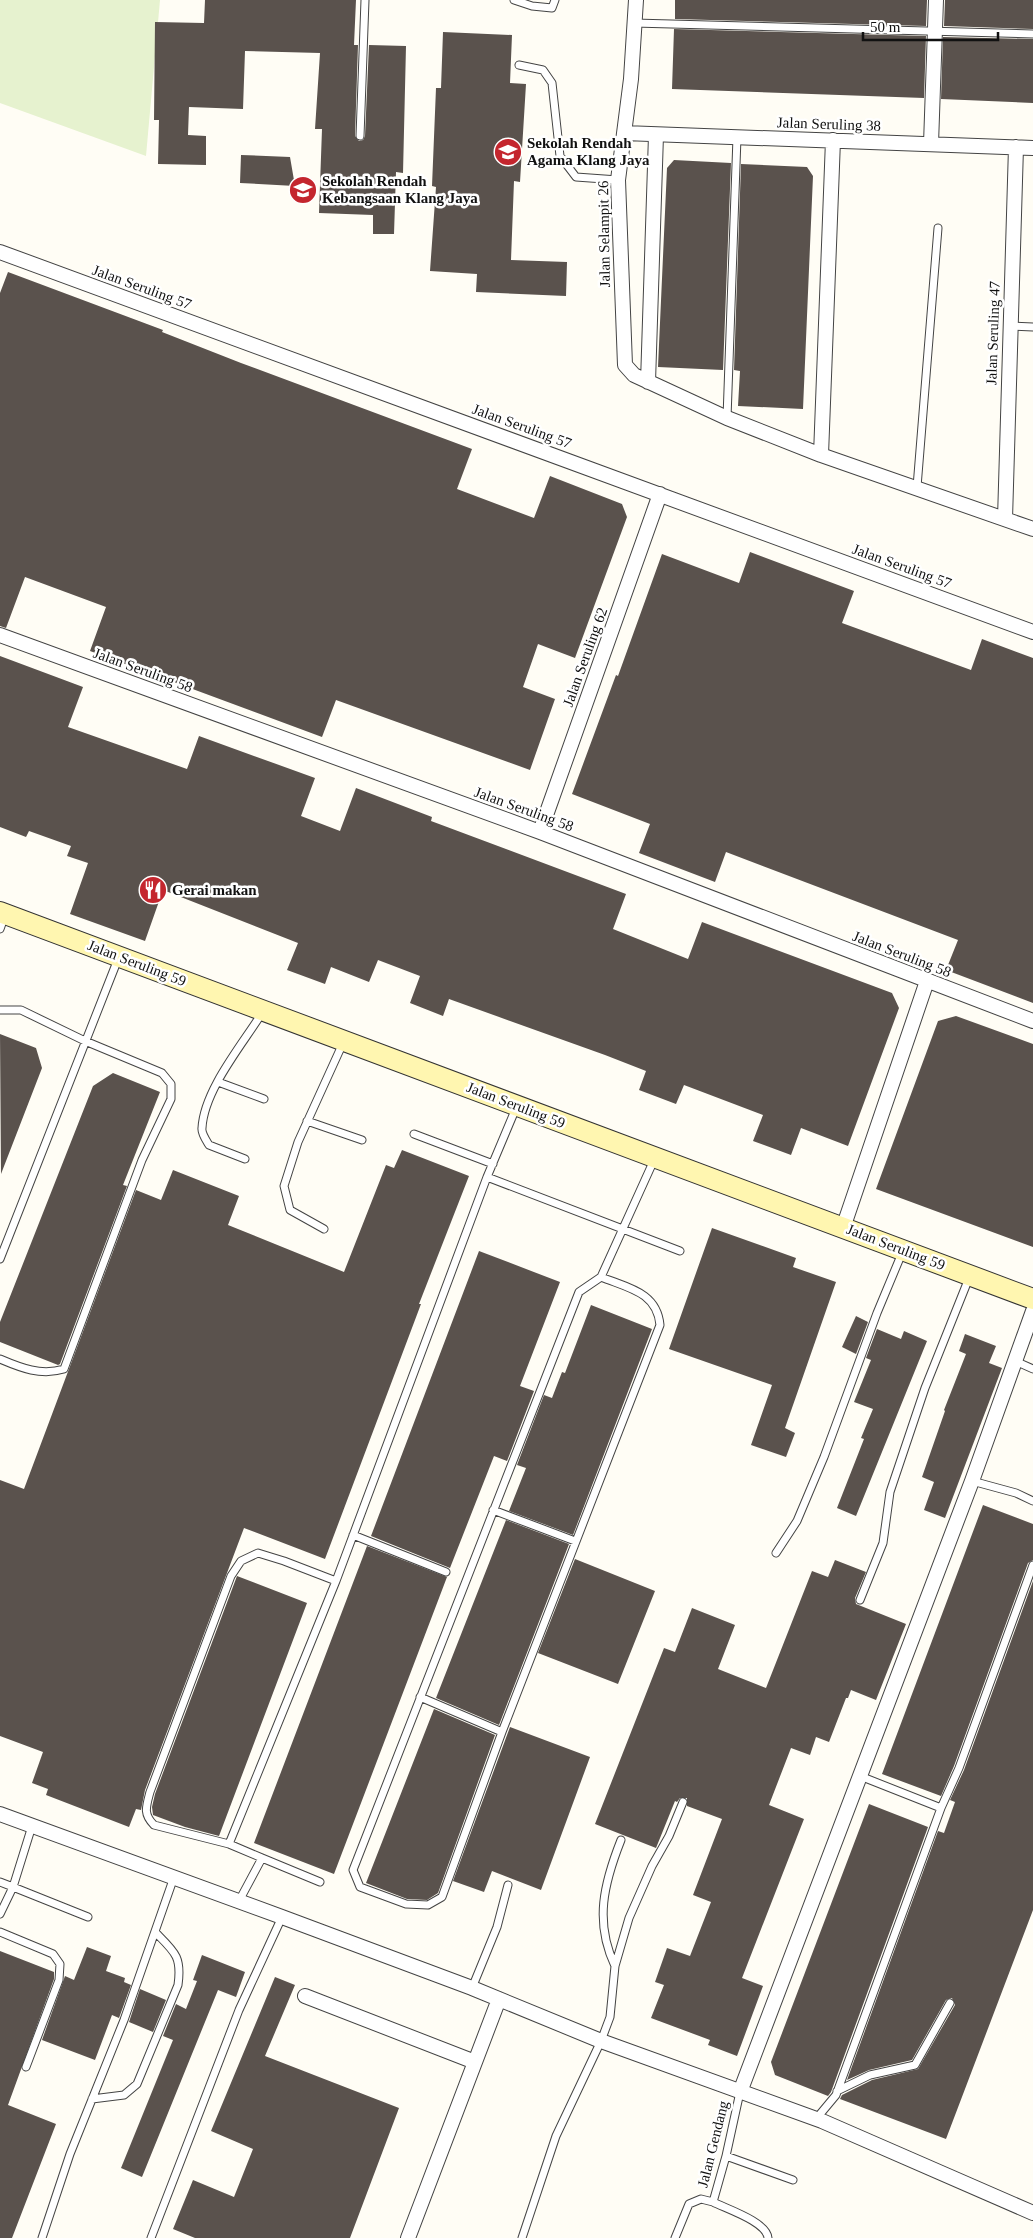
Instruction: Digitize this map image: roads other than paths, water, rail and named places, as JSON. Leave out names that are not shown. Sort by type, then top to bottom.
[{"type":"main road","name":"Jalan Seruling 59","points":[[2,918],[119,956],[1033,1299]]},
{"type":"street","name":"Jalan Selampit 26","points":[[636,0],[631,79],[618,180],[625,365],[634,375],[648,382]]},
{"type":"street","points":[[931,144],[936,0]]},
{"type":"street","name":"Jalan Seruling 38","points":[[624,133],[1033,148]]},
{"type":"street","points":[[656,135],[648,382],[727,418],[821,455],[1033,529]]},
{"type":"street","points":[[821,455],[833,140]]},
{"type":"street","name":"Jalan Seruling 47","points":[[1005,519],[1009,326],[1016,147]]},
{"type":"street","name":"Jalan Seruling 57","points":[[0,252],[1033,632]]},
{"type":"street","name":"Jalan Seruling 62","points":[[540,832],[660,494]]},
{"type":"street","name":"Jalan Seruling 58","points":[[0,634],[540,832],[1033,1022]]},
{"type":"street","points":[[843,1228],[928,981]]},
{"type":"street","points":[[740,2092],[972,1481],[1033,1311]]},
{"type":"street","points":[[0,1814],[472,1988],[601,2041],[816,2119],[1033,2213]]},
{"type":"street","points":[[305,1996],[475,2062]]},
{"type":"street","points":[[408,2238],[499,1999]]},
{"type":"lane","points":[[360,136],[365,0]]},
{"type":"lane","points":[[514,0],[532,6],[552,8],[555,0]]},
{"type":"lane","points":[[634,23],[1033,34]]},
{"type":"lane","points":[[519,65],[543,70],[552,83],[560,156],[576,177],[618,180]]},
{"type":"lane","points":[[727,418],[737,137]]},
{"type":"lane","points":[[917,487],[938,228]]},
{"type":"lane","points":[[1009,326],[1033,327]]},
{"type":"lane","points":[[0,1259],[119,956]]},
{"type":"lane","points":[[0,1010],[22,1010],[85,1041],[162,1073],[170,1084],[171,1099],[142,1160],[64,1369],[51,1373],[20,1368],[0,1359]]},
{"type":"lane","points":[[246,1159],[209,1145],[201,1130],[206,1108],[218,1082],[264,1010]]},
{"type":"lane","points":[[324,1229],[290,1210],[284,1186],[307,1121],[344,1040]]},
{"type":"lane","points":[[218,1082],[264,1099]]},
{"type":"lane","points":[[229,1844],[336,1581],[487,1177],[517,1105]]},
{"type":"lane","points":[[307,1121],[362,1140]]},
{"type":"lane","points":[[414,1134],[493,1164]]},
{"type":"lane","points":[[601,1277],[651,1299],[659,1310],[660,1324],[502,1732],[442,1897],[428,1905],[406,1904],[360,1887],[353,1870],[579,1292],[601,1277],[655,1157]]},
{"type":"lane","points":[[487,1177],[680,1251]]},
{"type":"lane","points":[[776,1553],[797,1522],[824,1457],[877,1313],[903,1250]]},
{"type":"lane","points":[[860,1600],[883,1543],[890,1492],[924,1388],[970,1275]]},
{"type":"lane","points":[[1015,1362],[1033,1369]]},
{"type":"lane","points":[[972,1481],[1016,1493],[1033,1501]]},
{"type":"lane","points":[[493,1510],[575,1541]]},
{"type":"lane","points":[[353,1535],[446,1572]]},
{"type":"lane","points":[[320,1882],[229,1844],[154,1825],[148,1818],[145,1810],[230,1576],[241,1561],[258,1553],[336,1581]]},
{"type":"lane","points":[[816,2119],[837,2091],[941,1808],[959,1768],[1033,1565]]},
{"type":"lane","points":[[420,1697],[502,1732]]},
{"type":"lane","points":[[860,1776],[941,1808]]},
{"type":"lane","points":[[522,2238],[556,2136],[601,2041],[610,2017],[616,1966],[630,1918],[652,1866],[669,1836],[683,1802]]},
{"type":"lane","points":[[0,1914],[13,1887],[32,1826]]},
{"type":"lane","points":[[616,1966],[610,1954],[604,1932],[602,1904],[608,1872],[621,1840]]},
{"type":"lane","points":[[239,1901],[262,1858]]},
{"type":"lane","points":[[42,2238],[70,2154],[156,1933],[174,1878]]},
{"type":"lane","points":[[0,1882],[88,1917]]},
{"type":"lane","points":[[472,1988],[497,1927],[508,1885]]},
{"type":"lane","points":[[151,2238],[239,2010],[282,1917]]},
{"type":"lane","points":[[0,1932],[53,1954],[60,1964],[59,1980],[26,2067]]},
{"type":"lane","points":[[92,2099],[124,2095],[137,2084],[178,1985],[180,1968],[176,1953],[156,1933]]},
{"type":"lane","points":[[837,2091],[870,2075],[915,2065],[950,2003]]},
{"type":"lane","name":"Jalan Gendang","points":[[713,2202],[726,2156],[740,2092]]},
{"type":"lane","points":[[726,2156],[793,2180]]},
{"type":"lane","name":"Jalan Gendang","points":[[675,2238],[689,2204],[700,2199],[713,2202],[757,2223],[765,2229],[768,2237]]},
{"type":"place","name":"Sekolah Rendah Agama Klang Jaya","points":[[508,152]]},
{"type":"place","name":"Sekolah Rendah Kebangsaan Klang Jaya","points":[[303,190]]},
{"type":"place","name":"Gerai makan","points":[[153,890]]}]
